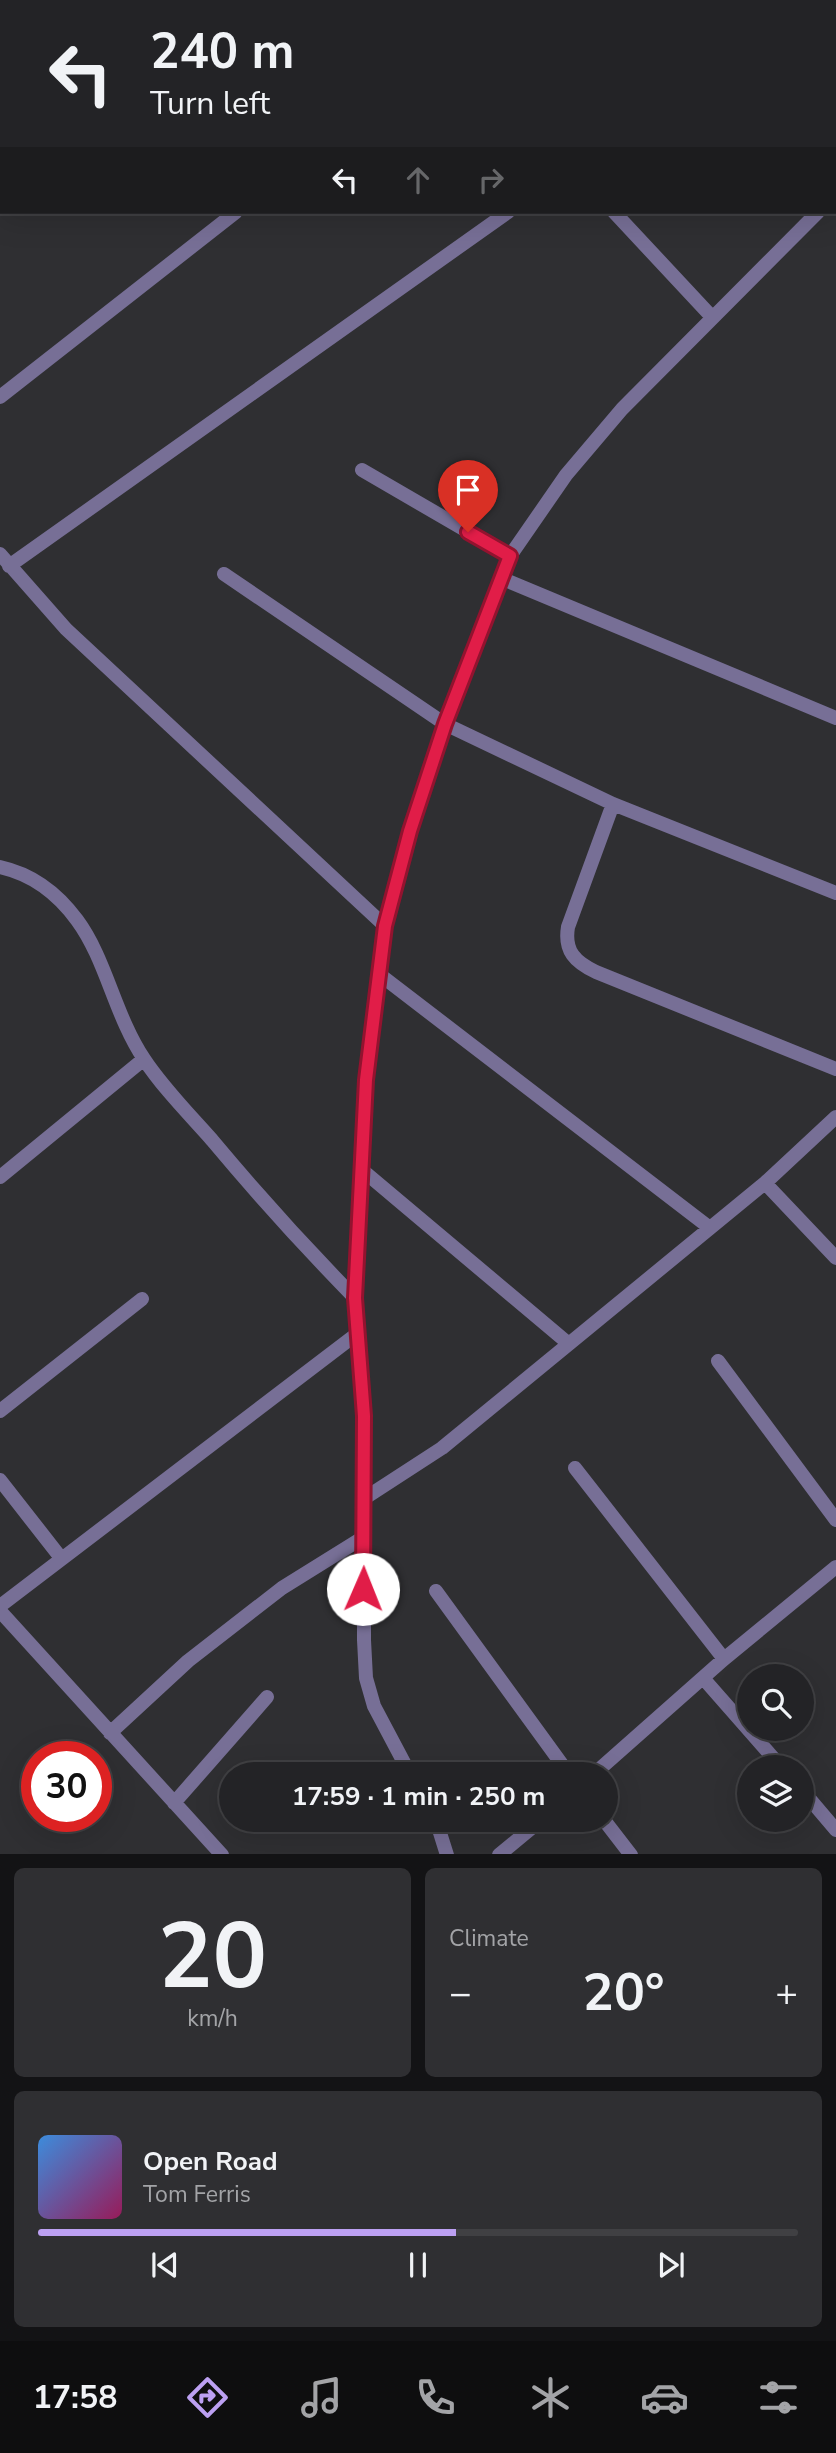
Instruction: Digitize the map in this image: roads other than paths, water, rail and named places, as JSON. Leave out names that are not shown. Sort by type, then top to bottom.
[{"type":"street","points":[[0,397],[233,214]]},
{"type":"street","points":[[385,926],[66,629],[4,560],[505,214]]},
{"type":"street","points":[[616,214],[711,316]]},
{"type":"street","points":[[404,1762],[374,1706],[366,1678],[364,1416],[355,1298],[366,1080],[385,926],[410,831],[466,664],[503,579],[510,556],[566,475],[622,409],[711,316],[816,214]]},
{"type":"street","points":[[362,470],[510,556]]},
{"type":"street","points":[[224,574],[445,724],[613,804],[836,893]]},
{"type":"street","points":[[503,579],[836,718]]},
{"type":"street","points":[[613,804],[568,927],[566,941],[570,954],[581,965],[596,972],[836,1069]]},
{"type":"street","points":[[0,867],[19,871],[51,891],[78,920],[95,953],[119,1017],[144,1059],[289,1232],[355,1298]]},
{"type":"street","points":[[379,974],[710,1228]]},
{"type":"street","points":[[0,1177],[144,1059]]},
{"type":"street","points":[[365,1498],[442,1448],[765,1183],[836,1116]]},
{"type":"street","points":[[361,1169],[569,1344]]},
{"type":"street","points":[[765,1183],[836,1258]]},
{"type":"street","points":[[0,1410],[142,1299]]},
{"type":"street","points":[[222,1854],[0,1609],[61,1558],[358,1333]]},
{"type":"street","points":[[718,1361],[836,1520]]},
{"type":"street","points":[[575,1468],[724,1659]]},
{"type":"street","points":[[0,1480],[61,1558]]},
{"type":"street","points":[[110,1733],[188,1661],[282,1588],[364,1537]]},
{"type":"street","points":[[608,1762],[724,1659],[836,1567]]},
{"type":"street","points":[[436,1591],[560,1762]]},
{"type":"street","points":[[703,1678],[771,1755]]},
{"type":"street","points":[[174,1803],[267,1697]]},
{"type":"street","points":[[814,1804],[836,1830]]},
{"type":"street","points":[[440,1832],[447,1854]]},
{"type":"street","points":[[499,1854],[526,1832]]},
{"type":"street","points":[[614,1832],[631,1854]]}]
